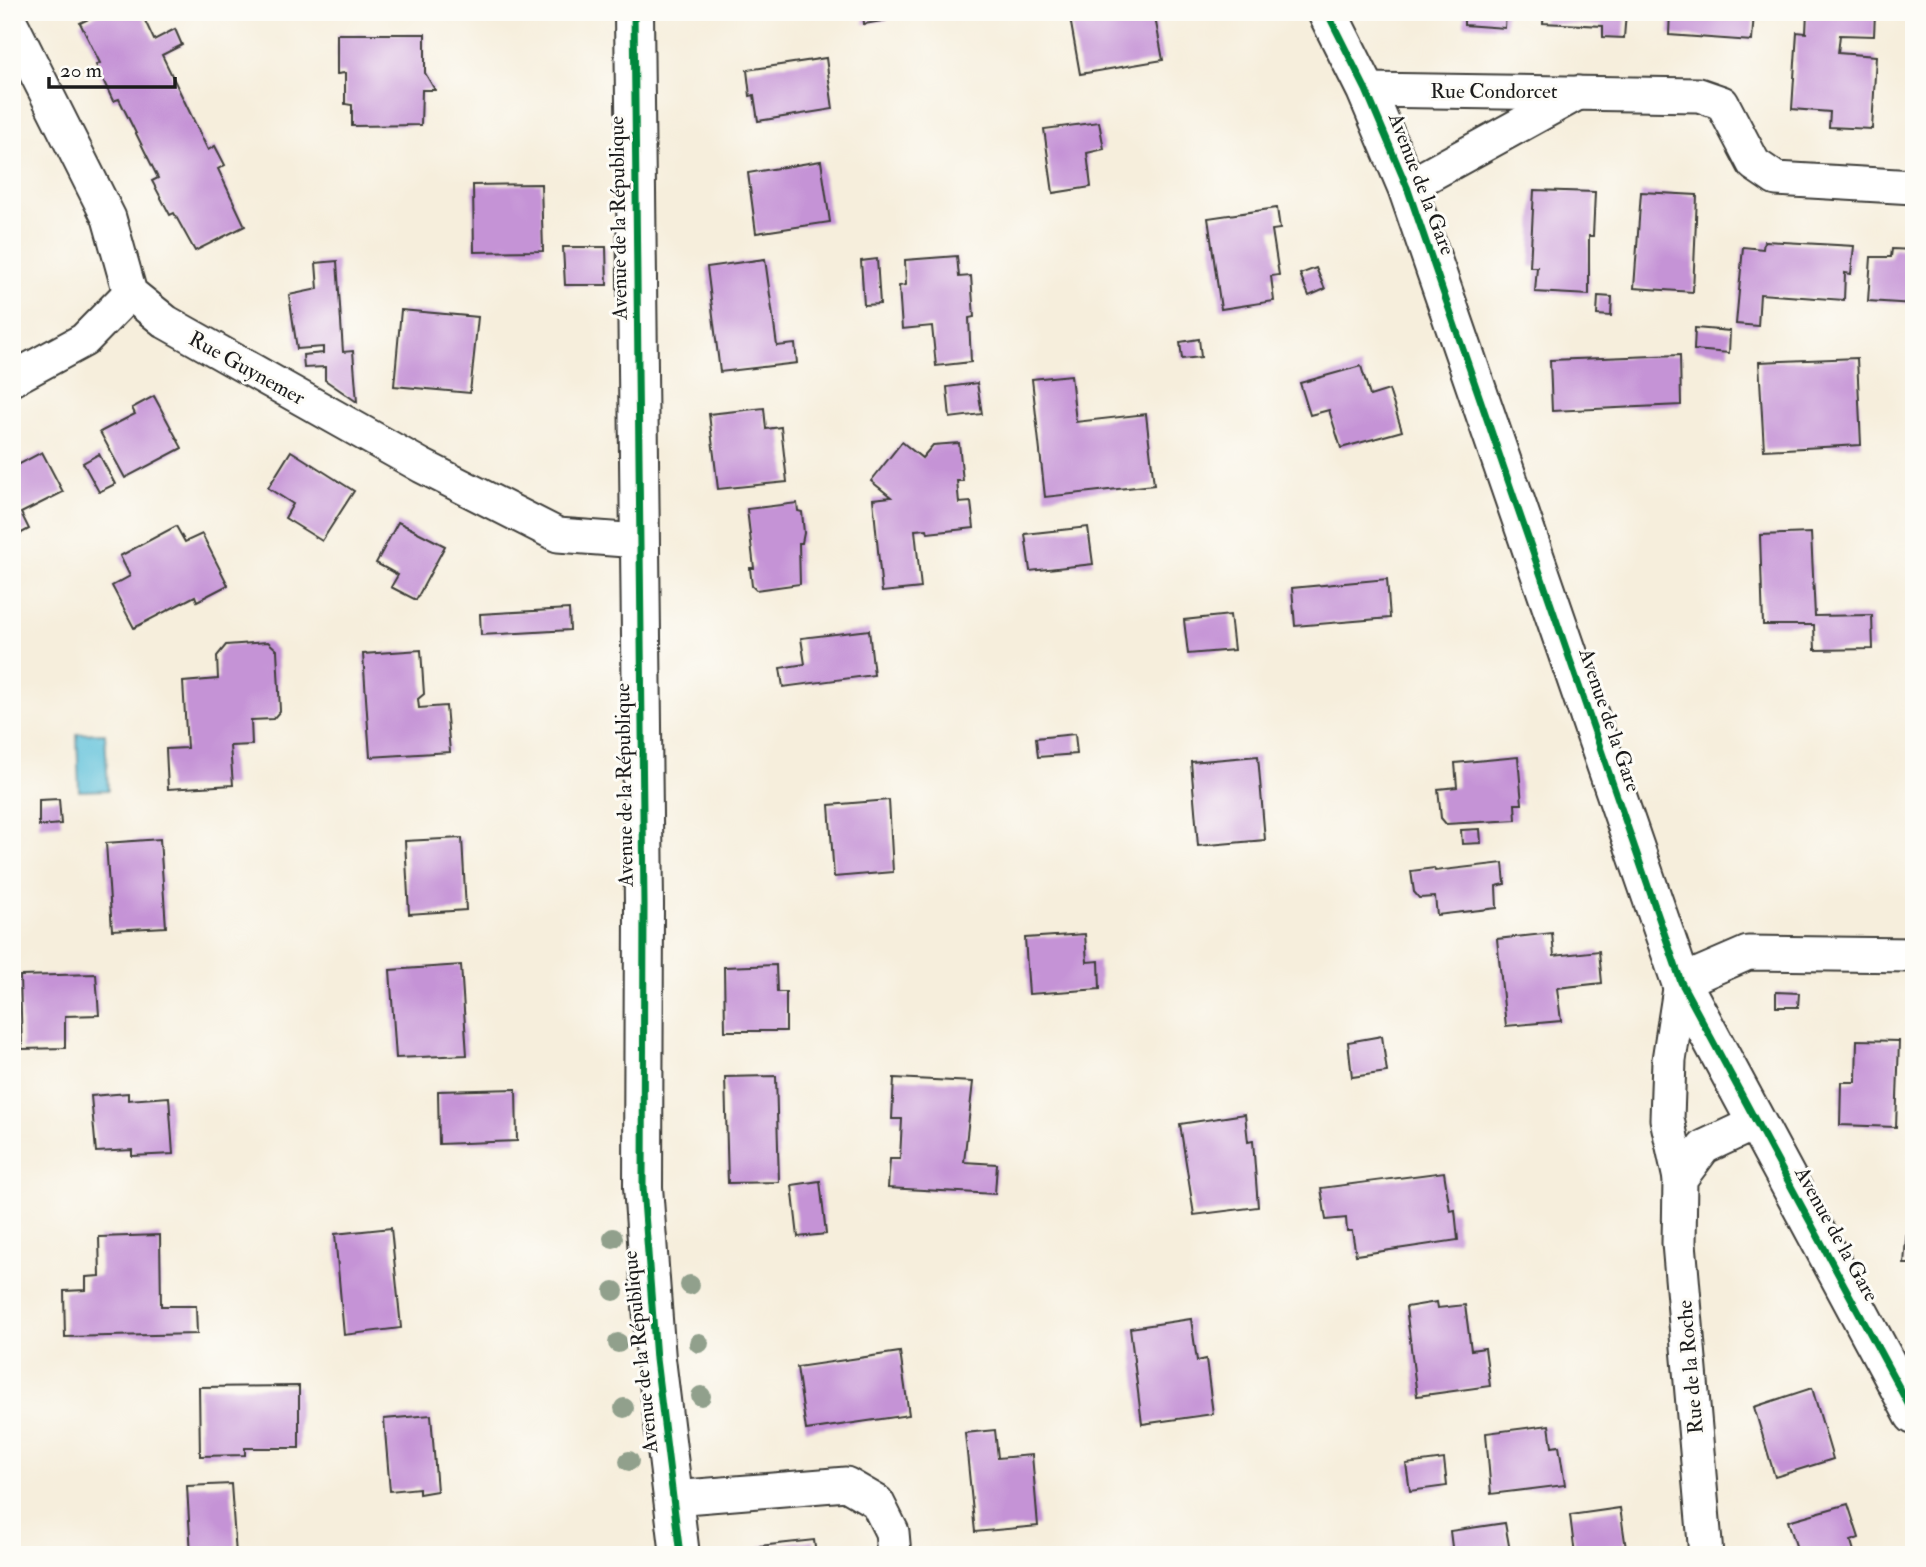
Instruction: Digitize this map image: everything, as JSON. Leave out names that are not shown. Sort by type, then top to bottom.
[{"type":"street","name":"Avenue de la République","points":[[634,12],[643,1187],[656,1359],[680,1555]]},
{"type":"street","name":"Avenue de la Gare","points":[[1327,12],[1366,90],[1407,187],[1681,982],[1914,1415]]},
{"type":"street","points":[[12,25],[109,218],[130,293],[84,340],[12,379]]},
{"type":"street","name":"Rue Condorcet","points":[[1366,90],[1699,94],[1721,103],[1754,164],[1776,179],[1914,187]]},
{"type":"street","name":"Rue Condorcet","points":[[1407,187],[1581,92]]},
{"type":"street","name":"Rue Guynemer","points":[[130,293],[166,322],[422,466],[558,534],[639,541]]},
{"type":"street","points":[[1681,982],[1748,953],[1914,955]]},
{"type":"street","name":"Rue de la Roche","points":[[1681,982],[1669,1060],[1667,1119],[1680,1179],[1679,1238],[1706,1555]]},
{"type":"street","points":[[1680,1179],[1704,1147],[1755,1123]]},
{"type":"street","points":[[673,1498],[846,1484],[877,1502],[892,1532],[894,1555]]},
{"type":"water","points":[[105,733],[108,790],[79,791],[77,734]]},
{"type":"building","points":[[103,12],[141,12],[154,40],[175,29],[182,45],[162,55],[208,150],[215,146],[225,165],[218,169],[245,226],[195,251],[174,213],[170,215],[152,181],[158,178],[119,99],[113,101],[96,65],[100,63],[80,23]]},
{"type":"building","points":[[863,12],[887,12],[888,20],[864,24]]},
{"type":"building","points":[[1108,12],[1154,12],[1163,60],[1080,74],[1070,18]]},
{"type":"building","points":[[1464,12],[1506,12],[1505,28],[1464,25]]},
{"type":"building","points":[[1544,12],[1626,12],[1624,38],[1603,37],[1603,26],[1543,23]]},
{"type":"building","points":[[1670,12],[1754,12],[1752,41],[1669,35]]},
{"type":"building","points":[[1807,12],[1875,13],[1874,36],[1840,35],[1838,53],[1876,56],[1872,129],[1829,127],[1830,112],[1792,109],[1797,32],[1806,33]]},
{"type":"building","points":[[337,34],[425,34],[425,73],[435,90],[422,90],[421,125],[352,126],[352,105],[345,104],[345,73],[337,74]]},
{"type":"building","points":[[826,58],[833,109],[758,121],[754,95],[750,96],[747,70]]},
{"type":"building","points":[[1099,122],[1104,149],[1087,153],[1091,187],[1053,193],[1044,129]]},
{"type":"building","points":[[821,161],[830,222],[756,233],[748,173]]},
{"type":"building","points":[[541,184],[543,251],[474,252],[473,185]]},
{"type":"building","points":[[1534,190],[1595,192],[1593,236],[1589,236],[1589,295],[1535,292],[1537,267],[1530,267]]},
{"type":"building","points":[[1641,192],[1697,195],[1693,292],[1634,288]]},
{"type":"building","points":[[1277,208],[1280,229],[1272,230],[1279,275],[1271,276],[1274,301],[1221,309],[1208,218]]},
{"type":"building","points":[[1764,241],[1854,246],[1851,274],[1845,273],[1844,300],[1760,294],[1758,326],[1736,324],[1743,247],[1763,249]]},
{"type":"building","points":[[563,247],[606,247],[607,285],[565,285]]},
{"type":"building","points":[[1892,249],[1914,250],[1914,304],[1868,301],[1871,257],[1891,257]]},
{"type":"building","points":[[957,256],[959,277],[971,276],[974,317],[969,318],[971,362],[936,366],[932,326],[902,329],[899,286],[906,285],[905,260]]},
{"type":"building","points":[[765,259],[777,346],[795,344],[797,363],[720,372],[707,267]]},
{"type":"building","points":[[877,259],[880,304],[864,305],[861,261]]},
{"type":"building","points":[[337,261],[343,352],[353,351],[357,402],[325,380],[325,367],[304,368],[303,355],[323,353],[323,347],[297,349],[289,295],[318,289],[316,263]]},
{"type":"building","points":[[1316,268],[1325,289],[1309,296],[1300,274]]},
{"type":"building","points":[[1598,296],[1612,297],[1611,316],[1597,315]]},
{"type":"building","points":[[401,310],[478,317],[470,393],[394,386]]},
{"type":"building","points":[[1695,328],[1730,331],[1729,353],[1694,350]]},
{"type":"building","points":[[1199,339],[1201,357],[1182,359],[1180,342]]},
{"type":"building","points":[[1680,355],[1681,405],[1552,411],[1550,360]]},
{"type":"building","points":[[1857,358],[1861,445],[1764,450],[1759,362]]},
{"type":"building","points":[[1361,366],[1370,396],[1389,390],[1402,431],[1341,448],[1329,410],[1310,415],[1300,383]]},
{"type":"building","points":[[1071,375],[1076,422],[1146,414],[1154,485],[1045,497],[1032,379]]},
{"type":"building","points":[[977,383],[982,414],[950,418],[947,387]]},
{"type":"building","points":[[154,396],[182,448],[125,478],[100,432],[135,414],[132,408]]},
{"type":"building","points":[[764,408],[766,429],[781,427],[787,482],[718,489],[709,414]]},
{"type":"building","points":[[902,442],[922,458],[933,445],[959,443],[963,481],[957,481],[959,503],[971,502],[974,528],[928,533],[927,529],[915,530],[921,588],[882,592],[873,499],[891,497],[871,481]]},
{"type":"building","points":[[291,451],[354,491],[322,541],[285,518],[293,504],[268,488]]},
{"type":"building","points":[[42,452],[63,492],[21,513],[29,529],[12,538],[12,468]]},
{"type":"building","points":[[99,454],[115,484],[99,492],[83,463]]},
{"type":"building","points":[[797,503],[798,511],[802,512],[804,533],[802,543],[799,543],[800,584],[756,590],[752,586],[750,568],[754,568],[747,509]]},
{"type":"building","points":[[398,522],[445,546],[416,600],[391,587],[398,575],[376,563]]},
{"type":"building","points":[[176,526],[185,542],[202,534],[228,585],[197,601],[195,596],[134,628],[112,586],[130,576],[120,556]]},
{"type":"building","points":[[1088,527],[1093,564],[1030,571],[1025,534]]},
{"type":"building","points":[[1811,533],[1815,616],[1872,615],[1873,649],[1815,650],[1814,625],[1763,625],[1760,535]]},
{"type":"building","points":[[1387,579],[1390,618],[1295,626],[1292,588]]},
{"type":"building","points":[[569,609],[570,630],[481,635],[480,614]]},
{"type":"building","points":[[1230,615],[1234,650],[1188,654],[1184,620]]},
{"type":"building","points":[[869,630],[874,675],[783,687],[780,668],[805,664],[801,638]]},
{"type":"building","points":[[268,642],[277,650],[280,711],[273,719],[251,720],[252,745],[230,746],[233,785],[168,789],[166,749],[187,748],[183,682],[218,679],[217,656],[226,645]]},
{"type":"building","points":[[421,650],[424,694],[418,699],[419,708],[446,706],[450,752],[370,757],[363,654]]},
{"type":"building","points":[[1075,734],[1077,754],[1038,757],[1036,738]]},
{"type":"building","points":[[1258,756],[1265,840],[1198,846],[1191,762]]},
{"type":"building","points":[[1518,757],[1522,804],[1515,804],[1516,820],[1446,824],[1441,818],[1438,789],[1457,787],[1455,763]]},
{"type":"building","points":[[59,799],[61,824],[39,826],[39,800]]},
{"type":"building","points":[[889,800],[893,872],[834,877],[829,805]]},
{"type":"building","points":[[1480,829],[1481,843],[1462,844],[1461,830]]},
{"type":"building","points":[[462,838],[466,910],[409,914],[405,841]]},
{"type":"building","points":[[160,839],[166,927],[112,930],[106,843]]},
{"type":"building","points":[[1503,863],[1505,884],[1496,886],[1497,908],[1437,915],[1435,897],[1419,898],[1414,892],[1411,871]]},
{"type":"building","points":[[1552,933],[1554,956],[1599,951],[1602,983],[1557,988],[1561,1021],[1506,1026],[1497,939]]},
{"type":"building","points":[[1085,934],[1087,962],[1099,961],[1100,989],[1029,994],[1025,938]]},
{"type":"building","points":[[461,965],[467,1055],[396,1058],[390,970]]},
{"type":"building","points":[[776,965],[777,992],[786,992],[786,1031],[725,1031],[724,967]]},
{"type":"building","points":[[96,974],[99,1015],[65,1016],[65,1048],[22,1049],[20,976]]},
{"type":"building","points":[[1776,992],[1799,993],[1798,1007],[1776,1007]]},
{"type":"building","points":[[1382,1036],[1387,1072],[1352,1077],[1348,1042]]},
{"type":"building","points":[[1857,1040],[1899,1041],[1896,1127],[1840,1125],[1841,1082],[1856,1082]]},
{"type":"building","points":[[776,1076],[779,1182],[728,1183],[725,1077]]},
{"type":"building","points":[[894,1078],[973,1082],[964,1162],[997,1164],[995,1194],[888,1188],[890,1159],[900,1159],[902,1119],[892,1119]]},
{"type":"building","points":[[516,1089],[517,1141],[439,1144],[438,1091]]},
{"type":"building","points":[[128,1093],[128,1100],[169,1097],[173,1154],[132,1156],[132,1150],[96,1152],[91,1096]]},
{"type":"building","points":[[1245,1114],[1248,1142],[1253,1141],[1258,1207],[1194,1215],[1180,1124]]},
{"type":"building","points":[[1444,1172],[1450,1211],[1455,1210],[1458,1240],[1356,1255],[1352,1231],[1347,1231],[1346,1218],[1326,1220],[1321,1188]]},
{"type":"building","points":[[820,1181],[826,1234],[798,1237],[792,1185]]},
{"type":"building","points":[[1910,1190],[1914,1190],[1914,1264],[1904,1264]]},
{"type":"building","points":[[391,1228],[401,1328],[344,1335],[335,1234]]},
{"type":"building","points":[[160,1235],[161,1306],[196,1306],[197,1334],[65,1337],[64,1291],[86,1290],[86,1277],[100,1276],[99,1237]]},
{"type":"building","points":[[1437,1302],[1438,1308],[1465,1305],[1471,1350],[1485,1348],[1490,1386],[1417,1396],[1406,1307]]},
{"type":"building","points":[[1191,1319],[1197,1361],[1206,1359],[1213,1414],[1142,1424],[1130,1328]]},
{"type":"building","points":[[900,1352],[909,1415],[806,1430],[797,1367]]},
{"type":"building","points":[[299,1386],[299,1448],[245,1448],[245,1455],[200,1456],[199,1387]]},
{"type":"building","points":[[1812,1388],[1833,1459],[1775,1477],[1754,1407]]},
{"type":"building","points":[[431,1415],[437,1491],[419,1494],[419,1488],[390,1491],[384,1419]]},
{"type":"building","points":[[1549,1425],[1552,1447],[1559,1446],[1565,1485],[1491,1494],[1486,1433]]},
{"type":"building","points":[[995,1430],[998,1458],[1032,1455],[1038,1526],[975,1532],[965,1433]]},
{"type":"building","points":[[1444,1459],[1447,1486],[1410,1491],[1406,1464]]},
{"type":"building","points":[[231,1484],[236,1555],[191,1555],[187,1486]]},
{"type":"building","points":[[1848,1504],[1859,1538],[1851,1541],[1855,1555],[1799,1555],[1788,1521]]},
{"type":"building","points":[[1620,1508],[1627,1555],[1575,1555],[1570,1515]]},
{"type":"building","points":[[1505,1523],[1510,1551],[1453,1555],[1450,1531]]},
{"type":"building","points":[[814,1540],[816,1555],[761,1555],[760,1546]]},
{"type":"cycle path","points":[[634,12],[644,905],[643,1187],[656,1359],[680,1555]]},
{"type":"cycle path","points":[[1327,12],[1366,90],[1407,187],[1681,982],[1914,1415]]}]
